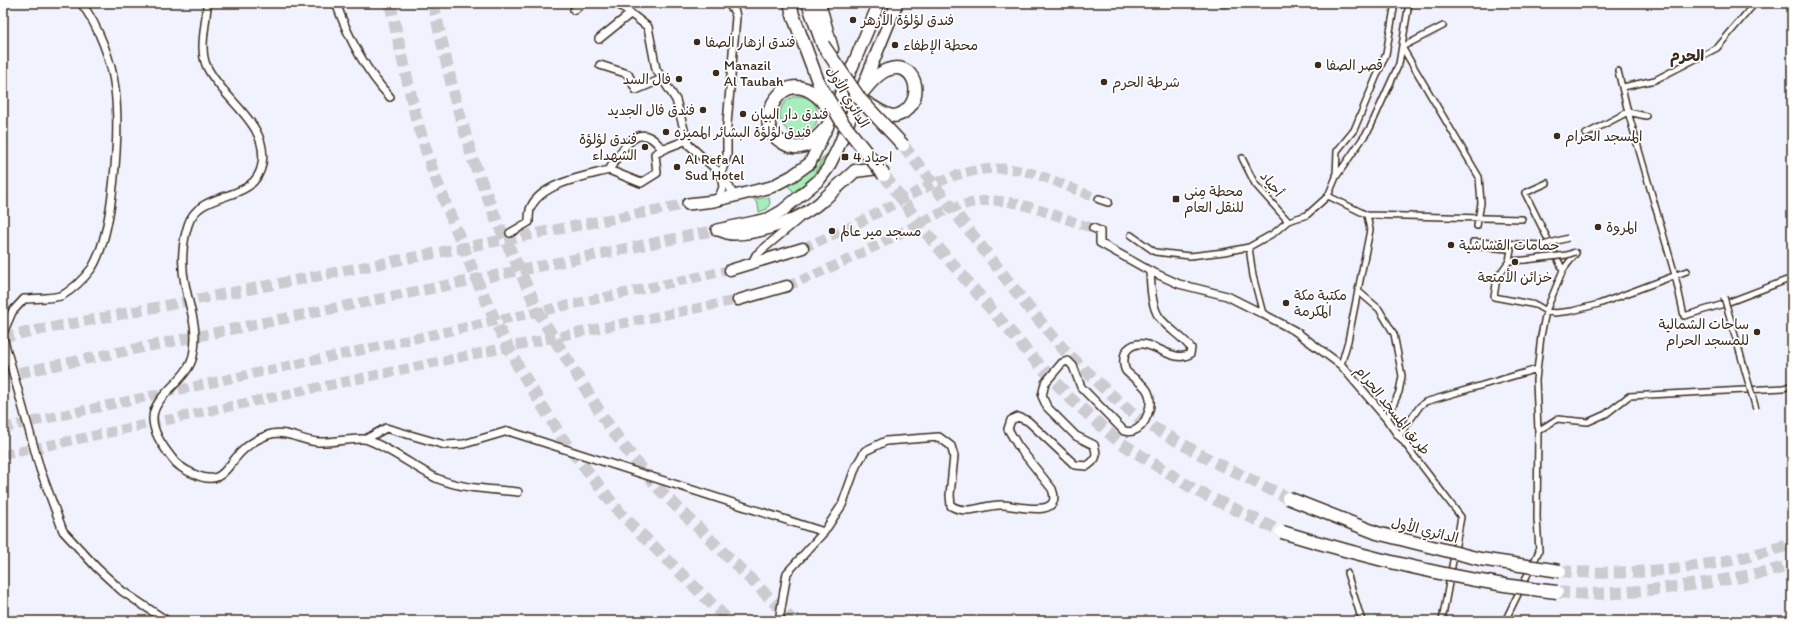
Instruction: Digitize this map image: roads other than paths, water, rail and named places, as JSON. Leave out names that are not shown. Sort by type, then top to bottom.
[{"type":"highway","name":"الدائري الأول","points":[[790,3],[793,15],[819,84],[842,122],[881,172],[855,171],[823,200]]},
{"type":"highway","name":"الدائري الأول","points":[[808,3],[828,47],[843,74],[859,98],[903,145]]},
{"type":"highway","points":[[819,3],[828,47]]},
{"type":"highway","points":[[688,204],[714,201],[772,187],[792,176],[810,163],[827,127],[879,3]]},
{"type":"highway","points":[[823,200],[804,213],[784,223],[766,229],[733,235],[717,230],[768,219],[782,211],[819,180],[828,168],[838,148],[897,3]]},
{"type":"highway","points":[[895,68],[903,69],[911,75],[916,90],[915,99],[911,106],[895,116],[884,113],[859,98],[886,70],[895,68]]},
{"type":"highway","points":[[827,127],[812,142],[799,147],[789,146],[779,141],[773,135],[768,124],[772,102],[785,90],[797,87],[808,89],[820,98],[842,122]]},
{"type":"highway","name":"الدائري الأول","points":[[1288,498],[1377,533],[1480,559],[1560,571]]},
{"type":"highway","points":[[1282,532],[1345,551],[1439,572],[1506,586],[1556,592]]},
{"type":"main road","points":[[730,270],[803,248]]},
{"type":"main road","points":[[738,300],[787,286]]},
{"type":"street","points":[[3,333],[12,312],[24,299],[62,296],[74,287],[92,268],[106,232],[115,157],[117,126],[115,89],[104,46],[89,13],[81,3]]},
{"type":"street","points":[[207,3],[204,52],[206,65],[226,94],[250,120],[258,135],[263,152],[261,167],[256,179],[245,189],[200,207],[191,215],[186,232],[182,268],[185,286],[194,317],[195,344],[192,360],[187,369],[155,408],[153,416],[154,429],[173,460],[183,469],[204,479],[222,475],[240,453],[249,445],[268,435],[279,433],[290,434],[316,442],[366,439],[386,428],[445,445],[464,444],[508,431],[824,532]]},
{"type":"street","points":[[336,3],[352,41],[375,81],[390,97]]},
{"type":"street","points":[[574,10],[583,3]]},
{"type":"street","points":[[617,3],[648,27],[656,69],[676,100],[689,145],[722,174],[734,196]]},
{"type":"street","points":[[714,201],[720,195],[723,188],[722,174],[727,155],[727,124],[736,17],[735,12],[728,3]]},
{"type":"street","points":[[1336,177],[1337,151],[1354,130],[1386,54],[1395,3]]},
{"type":"street","points":[[1131,235],[1155,252],[1190,256],[1224,252],[1249,246],[1274,233],[1288,221],[1307,215],[1328,196],[1336,177],[1370,128],[1399,64],[1409,3]]},
{"type":"street","points":[[1744,3],[1752,8]]},
{"type":"street","points":[[1623,87],[1655,80],[1717,48],[1755,3]]},
{"type":"street","points":[[599,39],[630,14]]},
{"type":"street","points":[[1402,47],[1443,26]]},
{"type":"street","points":[[1402,47],[1478,177],[1481,203],[1476,226]]},
{"type":"street","points":[[600,65],[628,74],[636,90],[662,79]]},
{"type":"street","points":[[1618,71],[1628,112],[1675,275],[1684,316],[1724,304],[1792,278]]},
{"type":"street","points":[[1586,134],[1628,112],[1646,116]]},
{"type":"street","points":[[609,170],[621,150],[630,141],[641,136],[649,136],[661,148],[669,147]]},
{"type":"street","points":[[510,233],[529,222],[532,206],[546,189],[571,180],[609,170],[641,183],[657,173],[655,154],[687,140]]},
{"type":"street","name":"أجياد","points":[[1242,158],[1255,184],[1288,221]]},
{"type":"street","points":[[1547,183],[1525,193],[1563,270]]},
{"type":"street","points":[[1328,196],[1367,215],[1522,219]]},
{"type":"street","points":[[1099,199],[1108,202]]},
{"type":"street","points":[[754,263],[756,255],[794,224],[804,213]]},
{"type":"street","points":[[1341,365],[1348,341],[1370,230],[1367,215]]},
{"type":"street","name":"طريق المسجد الحرام","points":[[1097,230],[1100,243],[1150,271],[1179,284],[1227,296],[1295,331],[1341,365],[1388,419],[1399,436],[1461,517],[1442,621]]},
{"type":"street","points":[[1568,238],[1543,245],[1473,242],[1473,246],[1510,250],[1509,261],[1498,278],[1494,297],[1536,305],[1546,311],[1554,313],[1599,304],[1687,271]]},
{"type":"street","points":[[1249,246],[1253,276],[1263,314]]},
{"type":"street","points":[[1505,621],[1539,551],[1537,518],[1537,369],[1546,311],[1563,270],[1575,252],[1567,255],[1509,261]]},
{"type":"street","points":[[779,621],[787,573],[824,532],[842,505],[856,466],[866,451],[886,441],[939,437],[951,446],[954,456],[950,495],[951,506],[961,512],[1002,504],[1033,509],[1046,507],[1053,502],[1054,494],[1052,489],[1018,446],[1008,429],[1011,420],[1018,417],[1028,421],[1076,465],[1087,466],[1095,461],[1097,453],[1094,445],[1076,436],[1047,407],[1042,396],[1045,383],[1062,363],[1068,361],[1073,366],[1081,387],[1124,431],[1132,432],[1139,428],[1147,416],[1150,402],[1149,393],[1143,385],[1126,370],[1124,360],[1126,351],[1133,346],[1144,344],[1180,357],[1190,354],[1191,348],[1160,318],[1156,310],[1150,271]]},
{"type":"street","points":[[1358,291],[1379,309],[1394,334],[1402,376],[1399,392],[1388,419]]},
{"type":"street","points":[[1724,297],[1756,409]]},
{"type":"street","points":[[3,336],[40,469],[62,531],[97,568],[122,591],[167,621]]},
{"type":"street","points":[[1399,436],[1420,406],[1425,402],[1537,369]]},
{"type":"street","points":[[1538,431],[1557,419],[1588,422],[1606,414],[1629,396],[1784,388],[1792,385]]},
{"type":"street","points":[[366,439],[438,479],[454,485],[518,492]]},
{"type":"street","points":[[1347,573],[1362,621]]},
{"type":"tunnel","points":[[390,3],[416,118],[433,172],[475,276],[498,327],[518,366],[562,438],[620,513],[729,621]]},
{"type":"tunnel","points":[[433,3],[454,95],[473,160],[496,219],[542,319],[605,420],[632,457],[661,491],[793,621]]},
{"type":"tunnel","points":[[903,145],[1028,307],[1065,351],[1109,393],[1142,421],[1212,461],[1288,498]]},
{"type":"tunnel","points":[[803,248],[855,225],[932,184],[970,172],[989,169],[1020,170],[1043,177],[1099,199]]},
{"type":"tunnel","points":[[884,175],[931,239],[1032,357],[1071,399],[1118,441],[1195,490],[1282,532]]},
{"type":"tunnel","points":[[787,286],[860,254],[940,213],[970,203],[985,201],[1011,202],[1034,208],[1093,228]]},
{"type":"tunnel","points":[[3,337],[688,204]]},
{"type":"tunnel","points":[[3,376],[717,230]]},
{"type":"tunnel","points":[[3,428],[730,270]]},
{"type":"tunnel","points":[[3,455],[738,300]]},
{"type":"tunnel","points":[[1560,571],[1618,573],[1678,568],[1737,559],[1792,544]]},
{"type":"tunnel","points":[[1557,592],[1601,593],[1660,589],[1734,578],[1792,565]]},
{"type":"place","name":"فندق لؤلؤة الأزهر","points":[[853,20]]},
{"type":"place","name":"فندق ازهار الصفا","points":[[697,42]]},
{"type":"place","name":"محطة الإطفاء","points":[[895,45]]},
{"type":"place","name":"قصر الصفا","points":[[1318,65]]},
{"type":"place","name":"Manazil Al Taubah","points":[[716,73]]},
{"type":"place","name":"فال السد","points":[[679,79]]},
{"type":"place","name":"شرطة الحرم","points":[[1104,82]]},
{"type":"place","name":"فندق فال الجديد","points":[[703,110]]},
{"type":"place","name":"فندق دار البيان","points":[[743,114]]},
{"type":"place","name":"فندق لؤلؤة البشائر المميزه","points":[[666,132]]},
{"type":"place","name":"المسجد الحرام","points":[[1557,136]]},
{"type":"place","name":"فندق لؤلؤة الشهداء","points":[[645,147]]},
{"type":"place","name":"اجياد 4","points":[[845,157]]},
{"type":"place","name":"Al Refa Al Sud Hotel","points":[[677,167]]},
{"type":"place","name":"محطة مِنى للنقل العام","points":[[1176,199]]},
{"type":"place","name":"المروة","points":[[1598,227]]},
{"type":"place","name":"مسجد مير عالم","points":[[832,231]]},
{"type":"place","name":"حمامات القشاشية","points":[[1451,245]]},
{"type":"place","name":"خزائن الأمتعة","points":[[1515,262]]},
{"type":"place","name":"مكتبة مكة المكرمة","points":[[1286,303]]},
{"type":"place","name":"ساحات الشمالية للمسجد الحرام","points":[[1757,332]]},
{"type":"district","name":"الحرم","points":[[1687,56]]}]
